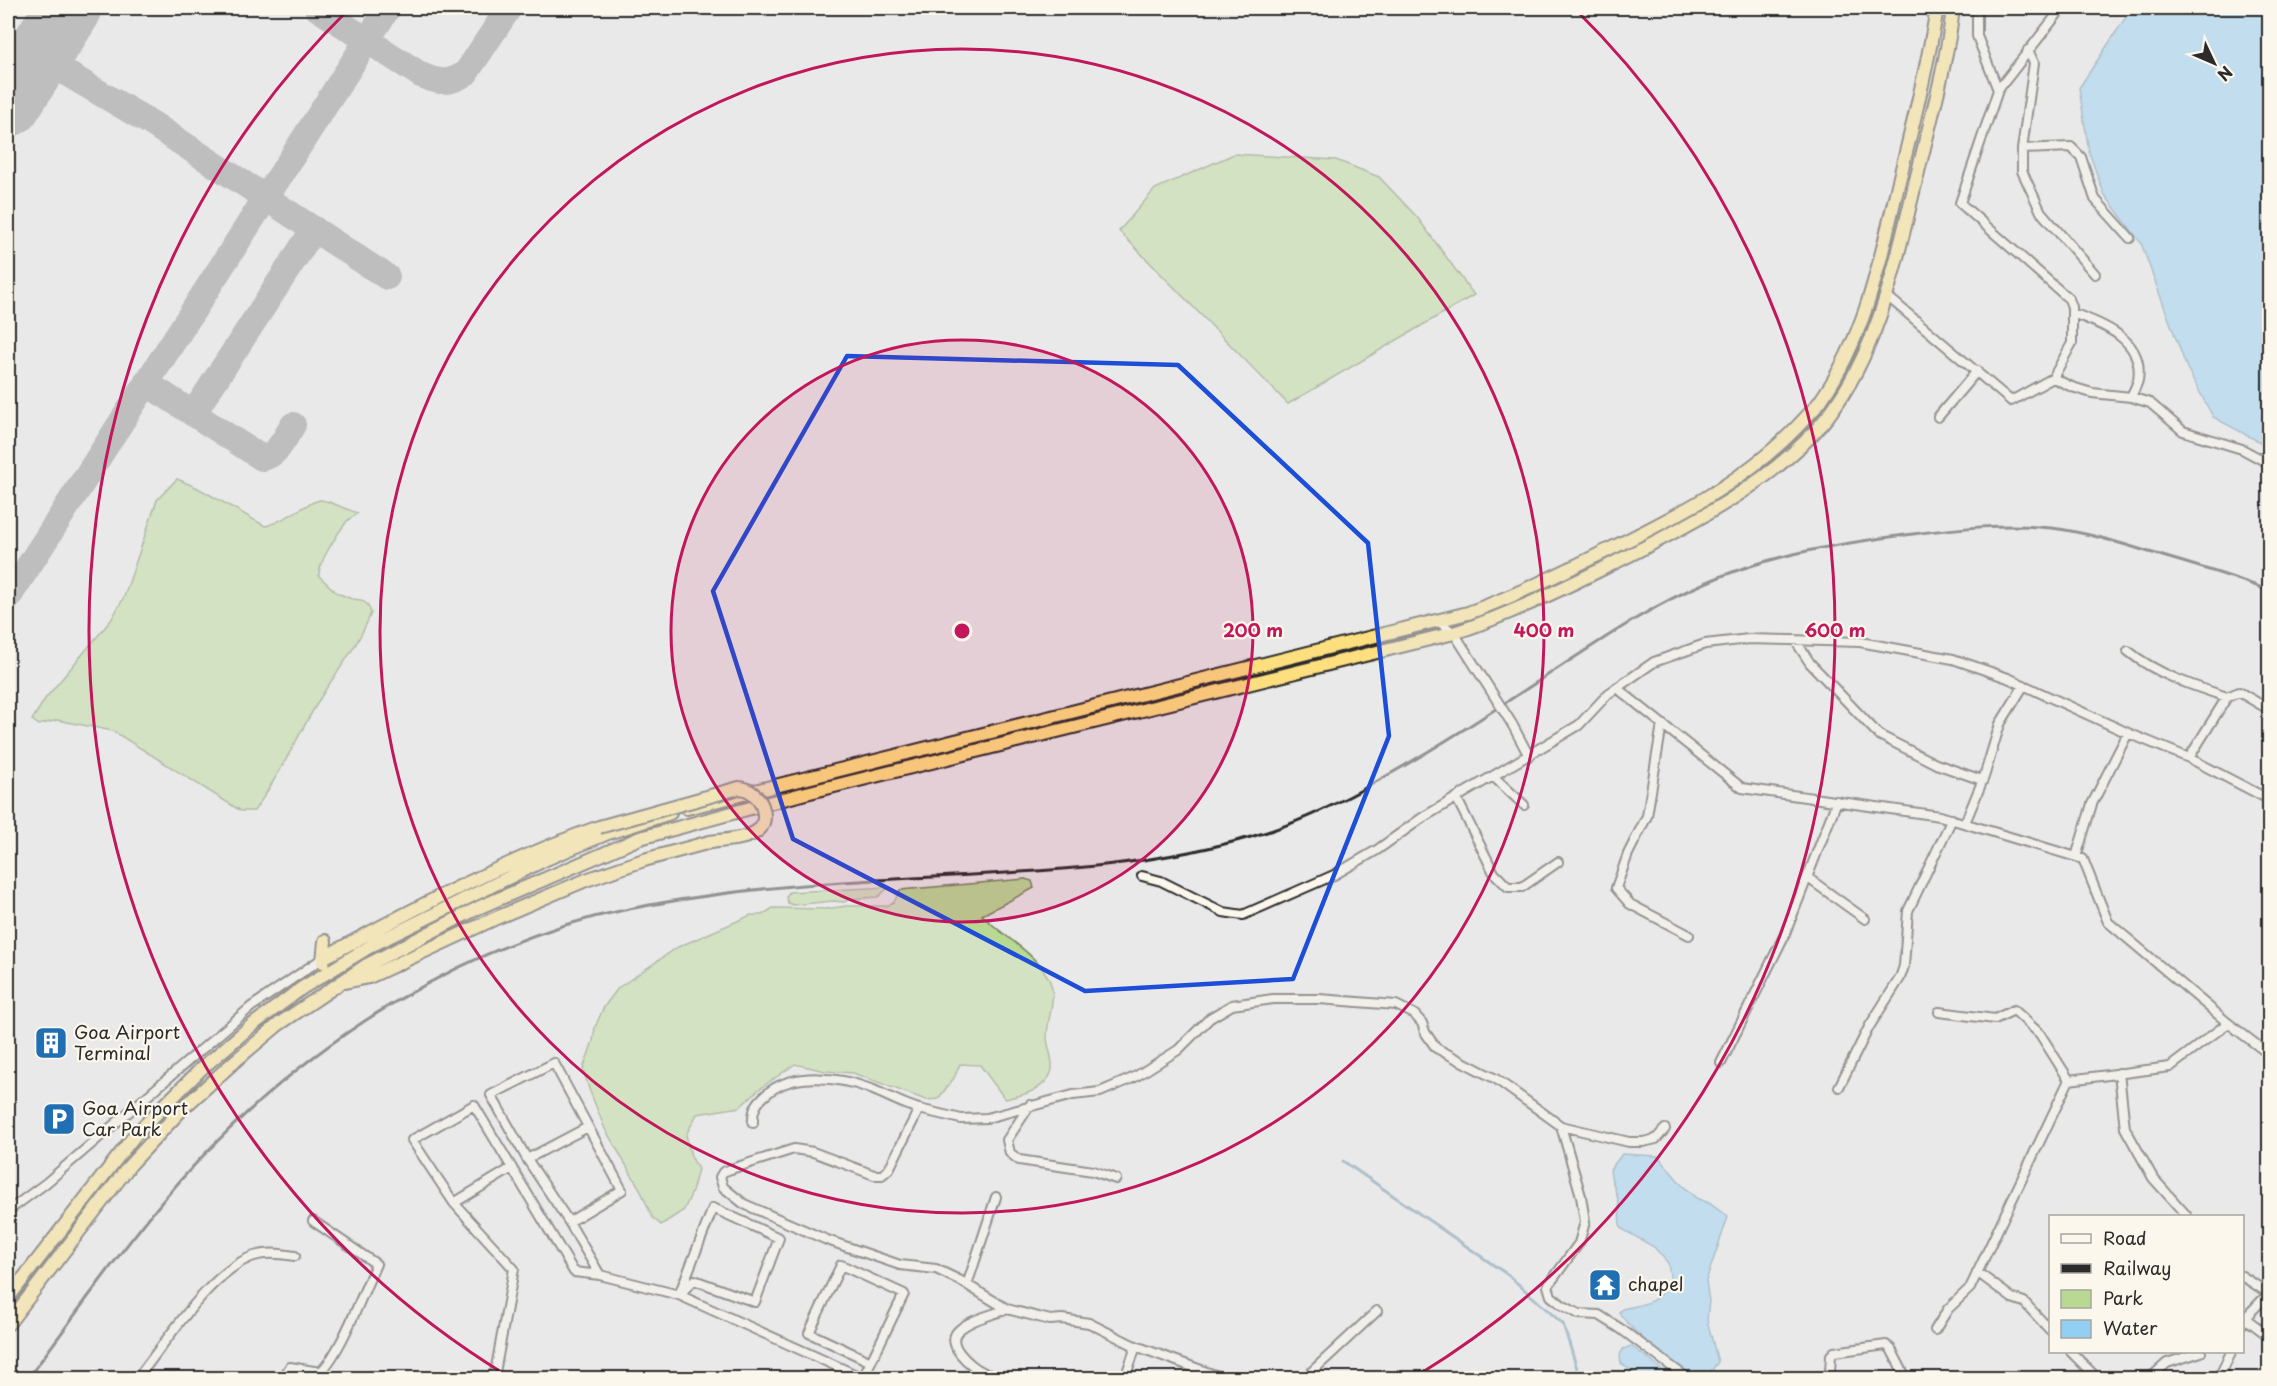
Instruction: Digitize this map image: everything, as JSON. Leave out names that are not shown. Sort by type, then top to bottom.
[{"type":"highway","points":[[8,1298],[135,1135],[201,1070],[251,1026],[321,975],[374,944],[544,860],[608,833],[672,812],[1468,613],[1507,599],[1683,512],[1743,474],[1784,440],[1820,402],[1838,375],[1854,342],[1876,278],[1926,70],[1937,8]]},
{"type":"highway","points":[[8,1324],[130,1165],[182,1109],[235,1061],[279,1024],[341,982],[410,942],[480,907],[640,838],[802,794],[1455,633],[1496,619],[1636,552],[1699,518],[1757,481],[1810,436],[1841,398],[1868,349],[1887,296],[1934,107],[1953,8]]},
{"type":"highway","points":[[323,958],[409,912],[549,847],[599,827],[739,788],[751,790],[760,801],[764,821],[760,830],[752,835],[692,846],[586,880],[494,918],[369,977],[341,982]]},
{"type":"highway","points":[[321,975],[325,941]]},
{"type":"street","points":[[1977,8],[1977,36],[1998,90]]},
{"type":"street","points":[[1887,296],[2011,401],[2053,378],[2072,344],[2072,313],[2069,299],[1960,203],[1998,90],[2062,8]]},
{"type":"street","points":[[2028,50],[2034,63],[2022,149],[2022,171],[2041,212],[2095,274]]},
{"type":"street","points":[[2022,149],[2071,147],[2081,157],[2095,200],[2130,238]]},
{"type":"street","points":[[2072,313],[2116,331],[2129,344],[2137,362],[2138,379],[2131,397]]},
{"type":"street","points":[[1938,417],[1977,371]]},
{"type":"street","points":[[2053,378],[2092,393],[2131,397],[2150,403],[2183,431],[2242,450],[2270,464]]},
{"type":"street","points":[[1438,621],[1455,633],[1512,724],[1529,756]]},
{"type":"street","points":[[1142,876],[1161,881],[1223,912],[1243,915],[1334,875],[1377,850],[1422,818],[1579,725],[1608,694],[1654,662],[1705,644],[1749,639],[1860,642],[1953,659],[2024,685],[2128,733],[2189,758],[2270,800]]},
{"type":"street","points":[[1795,640],[1810,663],[1879,735],[1936,764],[1983,780]]},
{"type":"street","points":[[2128,651],[2143,663],[2196,687],[2227,697]]},
{"type":"street","points":[[1965,823],[1983,780],[2000,724],[2024,685]]},
{"type":"street","points":[[1617,688],[1742,788],[1940,816],[2083,859],[2108,922],[2228,1023],[2270,1055]]},
{"type":"street","points":[[2189,758],[2227,697],[2239,692],[2270,710]]},
{"type":"street","points":[[1662,724],[1647,816],[1628,854],[1616,888],[1630,904],[1689,935]]},
{"type":"street","points":[[2076,857],[2092,804],[2128,733]]},
{"type":"street","points":[[1494,777],[1524,805]]},
{"type":"street","points":[[1456,799],[1494,873],[1508,887],[1522,887],[1558,862]]},
{"type":"street","points":[[1721,1063],[1785,934],[1837,801]]},
{"type":"street","points":[[1839,1087],[1869,1027],[1900,978],[1904,966],[1908,911],[1952,819]]},
{"type":"street","points":[[1808,878],[1865,919]]},
{"type":"street","points":[[8,1210],[32,1195],[251,1007],[323,958]]},
{"type":"street","points":[[753,1123],[753,1112],[763,1096],[775,1087],[799,1080],[839,1080],[866,1087],[919,1109],[961,1119],[987,1118],[1073,1095],[1100,1092],[1136,1077],[1178,1050],[1210,1018],[1233,1005],[1273,999],[1319,999],[1396,1005],[1414,1014],[1422,1023],[1436,1048],[1496,1079],[1561,1126],[1629,1143],[1656,1139],[1665,1129]]},
{"type":"street","points":[[1939,1012],[1995,1019],[2014,1010],[2040,1034],[2069,1080]]},
{"type":"street","points":[[2069,1080],[2170,1067],[2228,1023]]},
{"type":"street","points":[[569,1222],[622,1190],[554,1063],[491,1095],[527,1159],[569,1222],[600,1275]]},
{"type":"street","points":[[2119,1073],[2125,1128],[2153,1178],[2186,1215]]},
{"type":"street","points":[[1935,1330],[1948,1309],[1970,1288],[2069,1080]]},
{"type":"street","points":[[494,1378],[514,1269],[454,1203],[412,1140],[474,1105],[574,1272],[600,1275],[679,1295],[863,1378],[871,1362],[904,1294],[841,1265],[809,1333],[871,1362]]},
{"type":"street","points":[[1030,1105],[1007,1140],[1010,1153],[1019,1160],[1093,1171],[1116,1179]]},
{"type":"street","points":[[919,1109],[889,1169],[882,1175],[874,1175],[813,1152],[794,1149],[723,1172],[720,1177],[723,1187],[744,1204],[793,1226],[891,1262],[936,1269],[967,1284],[1007,1309],[1050,1320],[1062,1319],[1089,1323],[1133,1346],[1200,1375],[1223,1378]]},
{"type":"street","points":[[1561,1126],[1581,1196],[1585,1222],[1579,1243],[1548,1286],[1551,1296],[1579,1314],[1599,1315],[1687,1378]]},
{"type":"street","points":[[527,1159],[588,1127]]},
{"type":"street","points":[[454,1203],[512,1168]]},
{"type":"street","points":[[967,1284],[996,1197]]},
{"type":"street","points":[[713,1208],[779,1238],[754,1302],[694,1280],[679,1295],[713,1208]]},
{"type":"street","points":[[283,1378],[290,1367],[320,1372],[325,1368],[335,1353],[376,1264],[313,1221]]},
{"type":"street","points":[[143,1378],[139,1376],[192,1309],[226,1272],[243,1260],[259,1254],[295,1256]]},
{"type":"street","points":[[1977,1272],[2012,1298],[2024,1302],[2049,1329]]},
{"type":"street","points":[[2244,1277],[2269,1293],[2244,1321],[2270,1337]]},
{"type":"street","points":[[1001,1378],[971,1365],[955,1346],[954,1336],[966,1325],[1007,1309]]},
{"type":"street","points":[[1305,1378],[1377,1311]]},
{"type":"street","points":[[1828,1377],[1831,1355],[1834,1352],[1882,1344],[1891,1349],[1906,1378]]},
{"type":"street","points":[[1125,1378],[1136,1349],[1133,1346]]},
{"type":"street","points":[[2072,1353],[2097,1378]]},
{"type":"street","points":[[2150,1378],[2167,1363],[2198,1353]]},
{"type":"street","points":[[2219,1378],[2231,1353]]},
{"type":"highlighted area","points":[[847,356],[1178,365],[1368,543],[1389,736],[1293,979],[1085,991],[793,839],[713,591]]},
{"type":"green space","points":[[1234,154],[1336,160],[1379,177],[1417,217],[1474,295],[1288,404],[1119,231],[1155,189]]},
{"type":"green space","points":[[177,479],[198,488],[265,526],[321,500],[358,513],[347,521],[334,540],[322,563],[319,576],[337,593],[361,600],[368,605],[371,613],[355,645],[324,692],[254,811],[241,811],[113,731],[57,720],[39,725],[32,720],[45,699],[111,620],[124,597],[157,500]]},
{"type":"green space","points":[[1025,879],[1032,881],[1034,888],[982,915],[1032,957],[1040,965],[1050,982],[1052,1005],[1047,1042],[1052,1067],[1045,1082],[1030,1092],[1005,1099],[980,1065],[960,1064],[954,1078],[938,1099],[926,1100],[853,1073],[825,1071],[795,1064],[758,1090],[740,1107],[697,1114],[686,1135],[691,1156],[698,1169],[692,1192],[684,1210],[661,1225],[652,1217],[640,1189],[605,1129],[583,1069],[593,1041],[595,1027],[604,1007],[618,988],[678,947],[751,915],[762,915],[773,908],[826,909],[846,906],[887,906],[894,902],[900,890]]},
{"type":"green space","points":[[889,887],[878,897],[850,899],[844,902],[793,905],[788,903],[786,897],[789,892]]},
{"type":"water","points":[[2132,8],[2269,8],[2269,447],[2213,417],[2186,366],[2141,243],[2104,194],[2089,152],[2079,88]]},
{"type":"water","points":[[1622,1154],[1658,1156],[1696,1198],[1709,1203],[1728,1217],[1706,1281],[1709,1301],[1707,1320],[1718,1362],[1706,1378],[1692,1377],[1675,1366],[1653,1348],[1619,1312],[1656,1298],[1671,1282],[1668,1263],[1654,1247],[1622,1229],[1619,1220],[1619,1204],[1610,1170]]},
{"type":"water","points":[[1631,1346],[1671,1378],[1640,1378],[1621,1363],[1620,1355],[1623,1349]]},
{"type":"waterway","points":[[1343,1161],[1508,1275],[1563,1324],[1580,1378]]},
{"type":"taxiway","points":[[317,8],[421,75],[433,80],[444,81],[455,79],[466,73],[509,8]]},
{"type":"taxiway","points":[[8,598],[388,8]]},
{"type":"taxiway","points":[[37,56],[151,123],[387,277]]},
{"type":"taxiway","points":[[193,414],[314,229]]},
{"type":"taxiway","points":[[146,383],[262,458],[277,450],[293,425]]},
{"type":"runway","points":[[8,104],[69,8]]},
{"type":"railway","points":[[28,1378],[153,1212],[199,1160],[243,1116],[291,1075],[342,1037],[395,1002],[451,971],[509,945],[569,924],[629,909],[708,896],[842,882],[1110,865],[1163,857],[1267,832],[1326,808],[1404,766],[1615,632],[1668,601],[1705,583],[1755,564],[1807,551],[1965,528],[1999,526],[2051,528],[2113,541],[2210,570],[2270,591]]},
{"type":"place","name":"Goa Airport Terminal","points":[[51,1043]]},
{"type":"place","name":"Goa Airport Car Park","points":[[59,1119]]},
{"type":"place","name":"chapel","points":[[1605,1285]]}]
